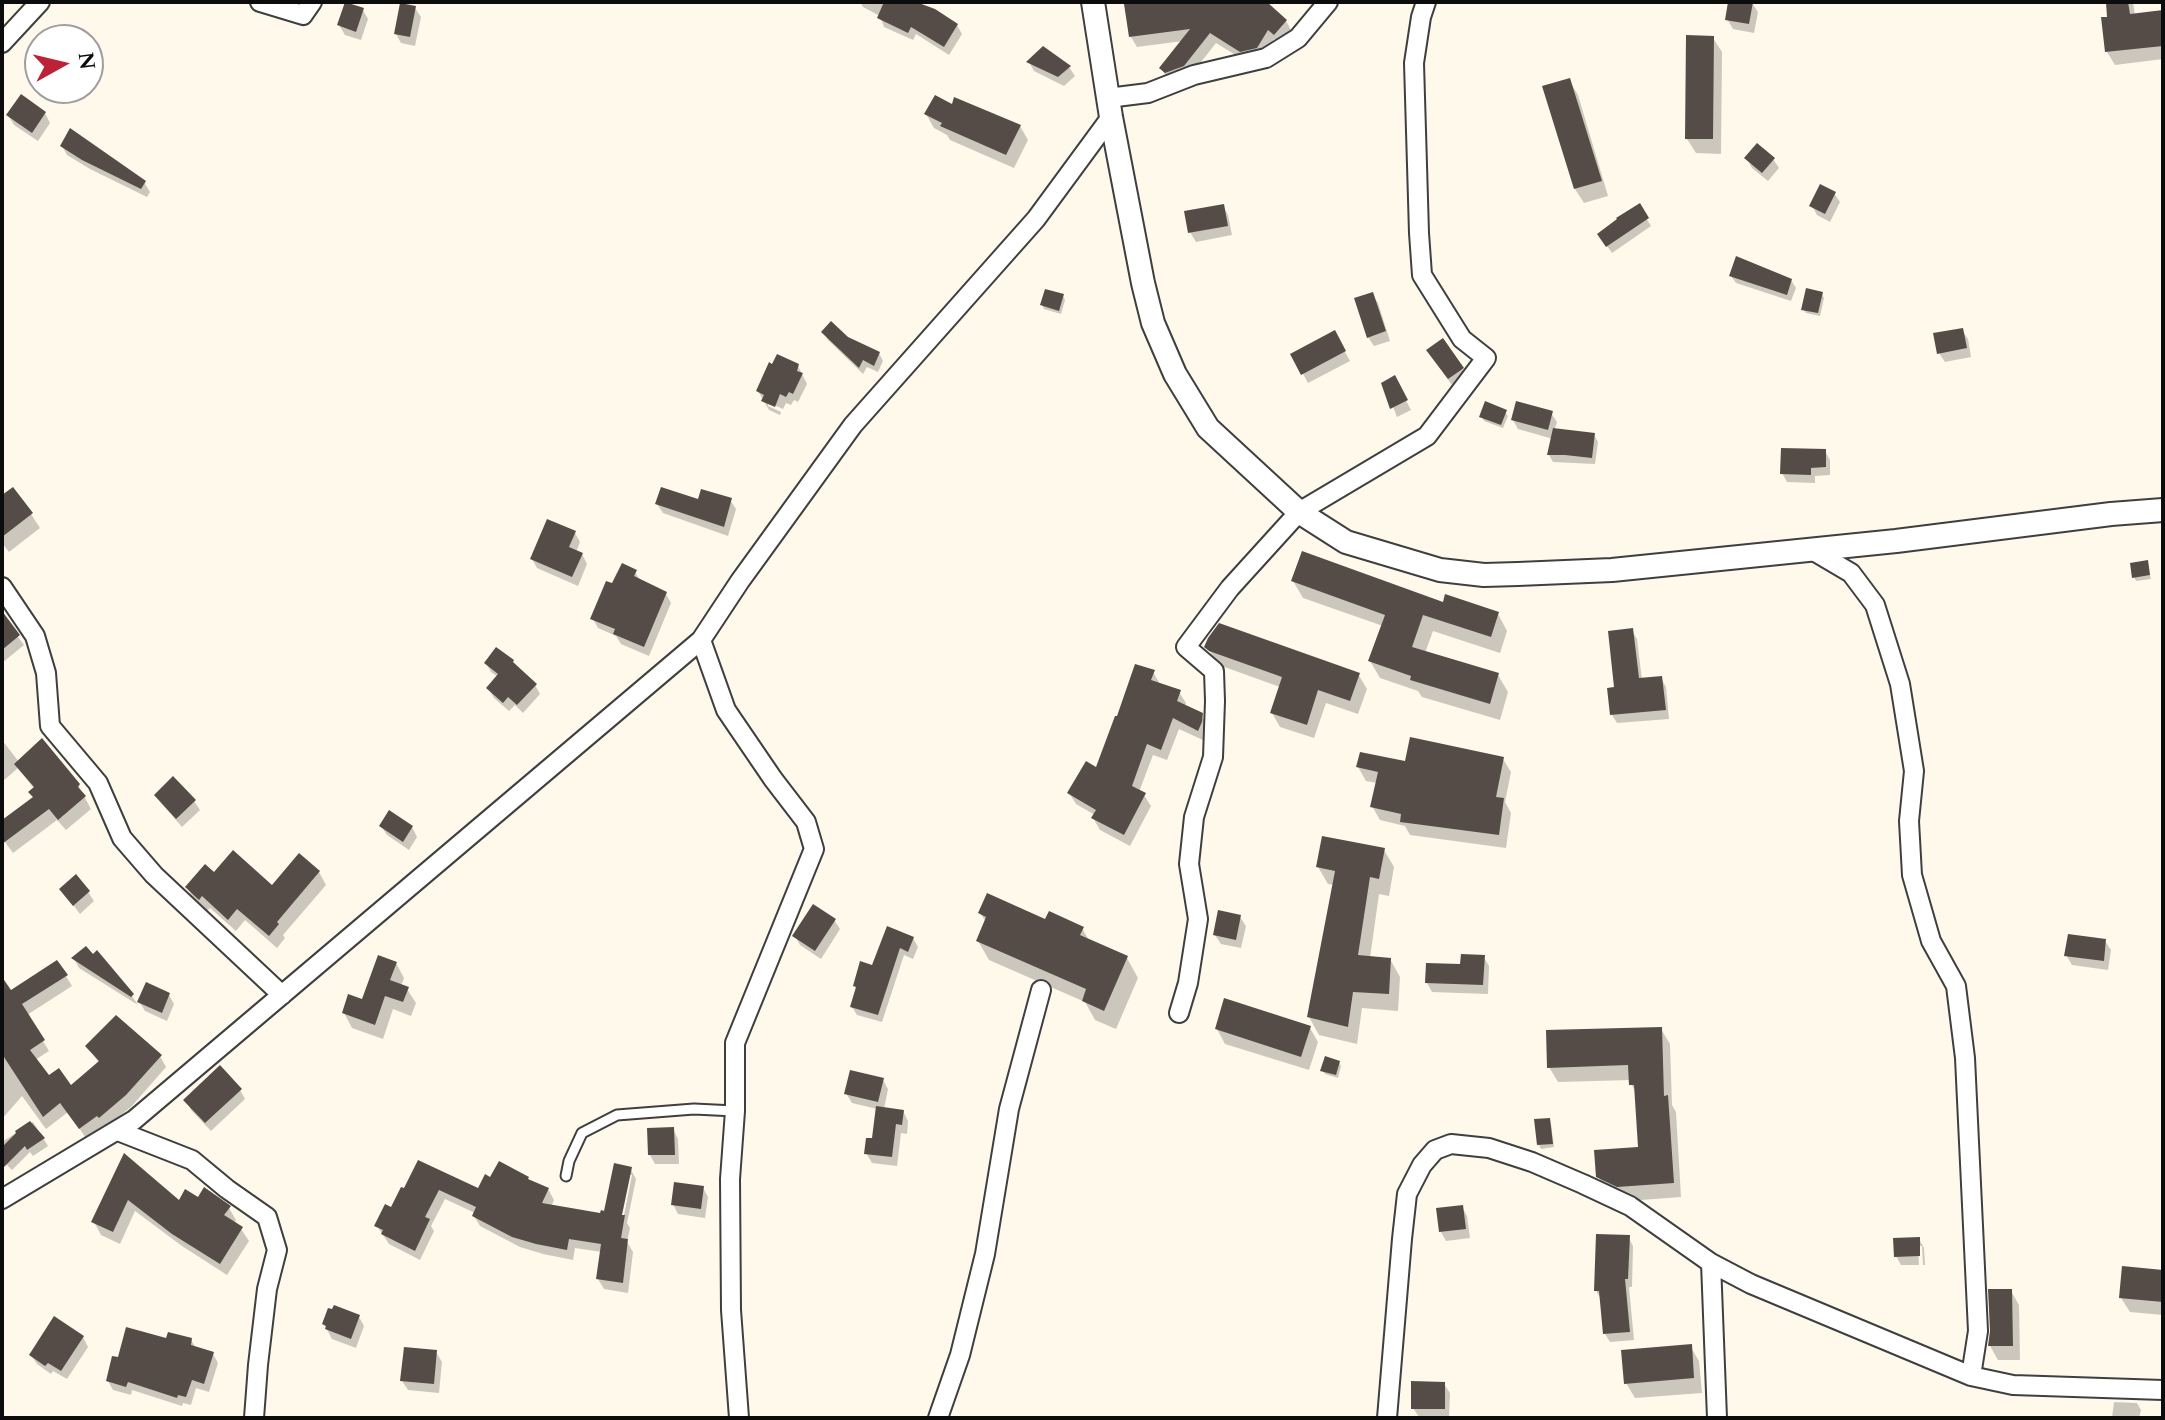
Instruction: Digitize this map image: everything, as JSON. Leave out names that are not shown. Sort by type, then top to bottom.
[{"type":"street","points":[[2,43],[40,2]]},
{"type":"street","points":[[260,2],[303,15],[312,2]]},
{"type":"street","points":[[1093,2],[1143,283],[1153,323],[1175,374],[1208,428],[1299,512],[1346,542],[1440,570],[1484,575],[1612,570],[2163,510]]},
{"type":"street","points":[[2,1199],[134,1120],[701,640],[853,425],[1036,219],[1110,107],[1194,75],[1266,58],[1298,38],[1328,2]]},
{"type":"street","points":[[1179,1013],[1188,983],[1198,919],[1189,864],[1194,817],[1213,757],[1215,701],[1214,671],[1186,647],[1230,588],[1299,512],[1427,436],[1486,358],[1462,339],[1422,275],[1414,63],[1426,2]]},
{"type":"street","points":[[1812,550],[1851,573],[1875,605],[1900,684],[1914,771],[1909,821],[1912,875],[1931,941],[1956,986],[1965,1058],[1978,1331],[1971,1376]]},
{"type":"street","points":[[2,587],[35,636],[46,673],[50,726],[98,783],[122,838],[154,875],[282,995]]},
{"type":"street","points":[[701,640],[726,710],[806,822],[814,849],[735,1043],[735,1111],[730,1179],[731,1310],[739,1418]]},
{"type":"street","points":[[938,1418],[960,1355],[985,1254],[1009,1109],[1041,990]]},
{"type":"street","points":[[118,1131],[192,1160],[267,1217],[277,1250],[267,1289],[254,1418]]},
{"type":"street","points":[[1387,1418],[1407,1194],[1422,1165],[1435,1150],[1451,1144],[1489,1148],[1532,1162],[1630,1206],[1711,1263],[1751,1284],[1971,1376],[2013,1385],[2163,1390]]},
{"type":"street","points":[[1711,1263],[1717,1418]]},
{"type":"lane","points":[[566,1176],[569,1161],[582,1133],[617,1115],[682,1109],[735,1111]]},
{"type":"building","points":[[345,2],[364,8],[356,32],[337,25]]},
{"type":"building","points":[[884,2],[916,2],[935,9],[958,24],[944,47],[911,27],[908,33],[877,18]]},
{"type":"building","points":[[1267,2],[1287,20],[1274,35],[1268,30],[1257,48],[1240,52],[1210,33],[1184,66],[1165,73],[1159,68],[1190,29],[1129,37],[1124,4]]},
{"type":"building","points":[[1728,2],[1753,2],[1749,24],[1725,20]]},
{"type":"building","points":[[2106,2],[2128,2],[2130,14],[2163,10],[2163,46],[2105,52],[2101,17],[2107,17]]},
{"type":"building","points":[[400,3],[416,6],[410,37],[394,34]]},
{"type":"building","points":[[1686,35],[1714,36],[1713,139],[1685,139]]},
{"type":"building","points":[[1043,46],[1071,66],[1058,77],[1026,62]]},
{"type":"building","points":[[1570,78],[1602,181],[1574,189],[1542,86]]},
{"type":"building","points":[[21,94],[24,104],[35,104],[46,112],[32,133],[6,115]]},
{"type":"building","points":[[935,95],[952,104],[954,97],[1021,125],[1006,155],[940,126],[942,123],[924,114]]},
{"type":"building","points":[[70,128],[146,181],[141,189],[60,146]]},
{"type":"building","points":[[1757,143],[1775,158],[1762,173],[1744,158]]},
{"type":"building","points":[[1820,184],[1836,192],[1825,214],[1809,206]]},
{"type":"building","points":[[1640,203],[1649,218],[1606,247],[1597,234]]},
{"type":"building","points":[[1224,204],[1228,226],[1188,233],[1184,211]]},
{"type":"building","points":[[1736,256],[1792,279],[1787,295],[1729,276]]},
{"type":"building","points":[[1806,288],[1823,292],[1818,313],[1801,310]]},
{"type":"building","points":[[1045,289],[1064,294],[1059,311],[1040,305]]},
{"type":"building","points":[[1373,292],[1386,331],[1367,338],[1354,298]]},
{"type":"building","points":[[831,321],[848,337],[880,352],[874,366],[863,360],[859,368],[821,332]]},
{"type":"building","points":[[1963,328],[1967,348],[1937,354],[1933,333]]},
{"type":"building","points":[[1335,330],[1346,351],[1301,375],[1290,354]]},
{"type":"building","points":[[1443,338],[1464,368],[1448,379],[1426,350]]},
{"type":"building","points":[[777,354],[799,364],[797,371],[803,373],[793,394],[789,392],[786,397],[780,394],[775,407],[761,401],[764,395],[756,391],[769,362],[772,364]]},
{"type":"building","points":[[1395,375],[1408,400],[1390,409],[1381,383]]},
{"type":"building","points":[[1485,401],[1507,410],[1501,425],[1479,417]]},
{"type":"building","points":[[1516,401],[1553,411],[1548,430],[1511,420]]},
{"type":"building","points":[[1553,428],[1595,433],[1592,458],[1547,455]]},
{"type":"building","points":[[1781,448],[1826,449],[1826,467],[1811,468],[1811,475],[1780,474]]},
{"type":"building","points":[[13,487],[33,513],[2,537],[2,495]]},
{"type":"building","points":[[661,487],[698,499],[701,489],[732,498],[724,527],[655,504]]},
{"type":"building","points":[[547,519],[576,531],[569,547],[583,553],[572,577],[530,559]]},
{"type":"building","points":[[1302,551],[1443,602],[1445,594],[1499,612],[1491,637],[1423,615],[1412,647],[1499,673],[1490,704],[1410,680],[1411,676],[1368,661],[1385,615],[1291,581]]},
{"type":"building","points":[[2148,560],[2150,575],[2132,578],[2130,563]]},
{"type":"building","points":[[622,563],[637,570],[634,576],[667,592],[644,647],[613,634],[615,629],[590,619],[606,581],[612,583]]},
{"type":"building","points":[[2,611],[20,635],[2,650]]},
{"type":"building","points":[[1219,623],[1360,673],[1350,701],[1318,690],[1307,725],[1270,713],[1282,677],[1204,647]]},
{"type":"building","points":[[1633,628],[1639,678],[1662,676],[1666,710],[1610,715],[1607,688],[1614,687],[1608,631]]},
{"type":"building","points":[[496,647],[514,660],[537,684],[517,705],[508,697],[503,703],[486,688],[498,674],[484,663]]},
{"type":"building","points":[[1135,664],[1155,670],[1151,680],[1181,690],[1177,701],[1203,713],[1198,731],[1173,718],[1161,750],[1147,744],[1132,786],[1146,793],[1124,835],[1091,818],[1096,810],[1067,793],[1086,761],[1096,767]]},
{"type":"building","points":[[1410,737],[1504,757],[1496,797],[1504,798],[1499,835],[1400,822],[1401,814],[1370,807],[1378,772],[1356,767],[1360,752],[1405,761]]},
{"type":"building","points":[[42,738],[80,784],[78,787],[86,796],[58,820],[49,809],[2,844],[2,820],[33,797],[28,792],[34,787],[14,764]]},
{"type":"building","points":[[173,776],[196,800],[176,819],[154,795]]},
{"type":"building","points":[[389,810],[413,826],[403,842],[379,826]]},
{"type":"building","points":[[1322,836],[1385,848],[1379,879],[1370,877],[1358,955],[1391,958],[1389,994],[1353,992],[1348,1027],[1307,1017],[1335,871],[1316,867]]},
{"type":"building","points":[[233,850],[272,885],[299,853],[320,871],[269,936],[237,909],[228,920],[202,896],[199,900],[185,887],[205,864],[214,872]]},
{"type":"building","points":[[76,874],[90,891],[73,906],[59,889]]},
{"type":"building","points":[[987,893],[1045,919],[1049,911],[1084,927],[1080,935],[1128,956],[1104,1011],[1082,1001],[1086,989],[976,941],[986,917],[978,913]]},
{"type":"building","points":[[813,904],[836,919],[815,951],[792,936]]},
{"type":"building","points":[[1218,910],[1241,915],[1236,940],[1213,935]]},
{"type":"building","points":[[887,926],[914,937],[908,952],[900,948],[878,1015],[850,1007],[860,961],[872,965]]},
{"type":"building","points":[[2068,934],[2106,939],[2104,961],[2064,956]]},
{"type":"building","points":[[86,946],[93,954],[97,950],[134,994],[131,997],[71,958]]},
{"type":"building","points":[[1461,954],[1485,955],[1483,985],[1425,983],[1426,963],[1460,964]]},
{"type":"building","points":[[378,955],[397,962],[390,980],[409,987],[403,1002],[385,996],[375,1025],[342,1013],[348,994],[362,999]]},
{"type":"building","points":[[57,960],[68,975],[22,1004],[45,1040],[30,1050],[49,1075],[59,1068],[71,1085],[99,1061],[85,1046],[116,1015],[162,1055],[126,1095],[99,1118],[97,1116],[79,1129],[60,1103],[43,1117],[2,1054],[2,977],[11,990]]},
{"type":"building","points":[[146,982],[170,993],[162,1013],[137,1002]]},
{"type":"building","points":[[1224,998],[1311,1026],[1301,1057],[1215,1029]]},
{"type":"building","points":[[1662,1027],[1664,1096],[1668,1095],[1674,1183],[1617,1187],[1596,1177],[1594,1150],[1638,1147],[1634,1085],[1629,1085],[1628,1065],[1547,1068],[1546,1030]]},
{"type":"building","points":[[1325,1056],[1340,1061],[1336,1075],[1320,1071]]},
{"type":"building","points":[[220,1065],[242,1089],[205,1123],[183,1100]]},
{"type":"building","points":[[850,1070],[884,1078],[878,1102],[844,1094]]},
{"type":"building","points":[[876,1106],[904,1110],[902,1125],[896,1124],[892,1157],[864,1154],[866,1138],[872,1138]]},
{"type":"building","points":[[1550,1118],[1553,1144],[1537,1145],[1534,1119]]},
{"type":"building","points":[[30,1121],[45,1138],[27,1150],[25,1146],[2,1169],[2,1147],[15,1131]]},
{"type":"building","points":[[674,1127],[675,1155],[648,1155],[647,1128]]},
{"type":"building","points":[[124,1153],[179,1200],[185,1189],[198,1197],[204,1187],[231,1206],[224,1215],[243,1227],[220,1264],[172,1234],[128,1200],[113,1232],[91,1222]]},
{"type":"building","points":[[418,1160],[478,1188],[485,1174],[490,1177],[499,1161],[549,1188],[542,1203],[600,1213],[604,1211],[614,1163],[632,1167],[622,1215],[625,1215],[621,1238],[628,1239],[623,1283],[596,1279],[601,1244],[569,1239],[567,1250],[512,1237],[472,1216],[476,1207],[439,1190],[425,1217],[430,1219],[415,1251],[381,1234],[383,1230],[374,1226],[385,1204],[391,1207]]},
{"type":"building","points":[[674,1182],[704,1186],[701,1209],[671,1205]]},
{"type":"building","points":[[1463,1205],[1466,1229],[1439,1232],[1436,1208]]},
{"type":"building","points":[[1596,1234],[1630,1235],[1628,1279],[1625,1279],[1630,1332],[1603,1334],[1599,1291],[1594,1291]]},
{"type":"building","points":[[1920,1237],[1920,1256],[1894,1257],[1893,1238]]},
{"type":"building","points":[[2122,1266],[2163,1270],[2163,1302],[2119,1298]]},
{"type":"building","points":[[1988,1289],[2012,1289],[2013,1346],[1988,1346]]},
{"type":"building","points":[[334,1305],[360,1315],[351,1339],[325,1329],[326,1326],[322,1324],[328,1308],[332,1309]]},
{"type":"building","points":[[54,1316],[84,1336],[61,1371],[48,1363],[45,1366],[29,1355]]},
{"type":"building","points":[[126,1327],[166,1338],[168,1332],[192,1338],[191,1345],[214,1352],[204,1384],[192,1380],[186,1397],[178,1395],[177,1398],[128,1382],[126,1387],[106,1381],[112,1356],[118,1357]]},
{"type":"building","points":[[1692,1344],[1694,1378],[1624,1384],[1621,1350]]},
{"type":"building","points":[[404,1347],[437,1350],[434,1384],[400,1381]]},
{"type":"building","points":[[1411,1381],[1445,1382],[1445,1409],[1411,1409]]}]
